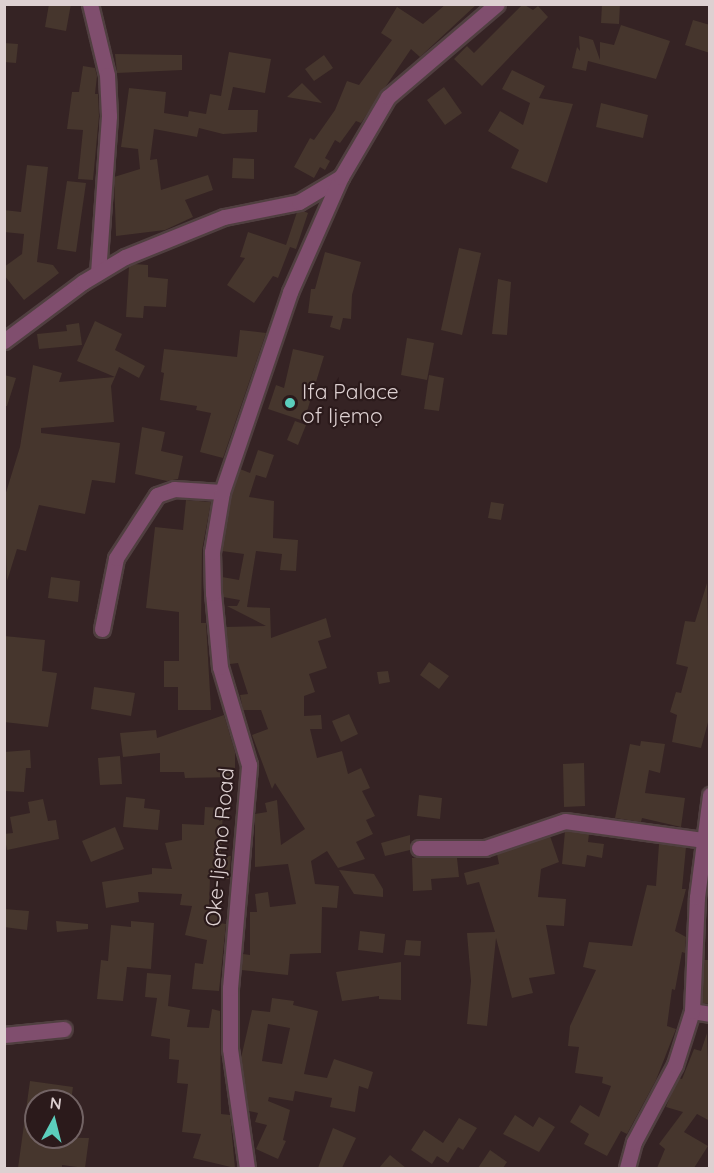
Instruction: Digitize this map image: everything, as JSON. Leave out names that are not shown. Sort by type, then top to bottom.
[{"type":"street","points":[[90,4],[107,75],[109,116],[98,273]]},
{"type":"street","name":"Oke-Ijemo Road","points":[[247,1168],[230,1049],[230,988],[249,765],[220,667],[213,593],[212,552],[222,492],[290,292],[341,177],[388,97],[497,4]]},
{"type":"street","points":[[4,341],[98,273],[125,257],[225,217],[299,202],[341,177]]},
{"type":"street","points":[[102,629],[116,558],[157,495],[174,489],[222,492]]},
{"type":"street","points":[[627,1168],[634,1142],[675,1065],[692,1011],[705,872],[703,840],[710,795]]},
{"type":"street","points":[[419,848],[485,848],[565,821],[703,840]]},
{"type":"street","points":[[692,1011],[710,1014]]},
{"type":"street","points":[[4,1035],[64,1029]]},
{"type":"building","points":[[49,4],[71,4],[66,31],[45,27]]},
{"type":"building","points":[[446,4],[477,4],[420,57],[411,49],[361,123],[356,121],[340,143],[335,140],[325,158],[330,161],[325,170],[320,167],[314,178],[294,167],[310,138],[314,140],[335,110],[347,81],[359,85],[392,40],[381,33],[397,7],[423,24]]},
{"type":"building","points":[[523,4],[533,10],[538,6],[548,17],[482,86],[454,59],[467,46],[474,53]]},
{"type":"building","points":[[602,4],[620,4],[619,24],[601,23]]},
{"type":"building","points":[[693,20],[710,25],[710,53],[685,45]]},
{"type":"building","points":[[621,25],[670,41],[656,79],[588,61],[586,71],[572,68],[577,47],[580,51],[579,36],[593,40],[600,60],[600,42],[614,45]]},
{"type":"building","points":[[4,43],[18,44],[16,63],[4,62]]},
{"type":"building","points":[[229,52],[271,59],[265,93],[233,87],[228,110],[258,110],[257,132],[223,134],[199,128],[197,137],[154,129],[150,160],[157,159],[161,190],[208,175],[213,190],[185,200],[193,217],[165,230],[116,236],[114,177],[140,169],[138,149],[121,147],[129,88],[166,92],[164,113],[188,117],[189,111],[206,114],[210,94],[221,96]]},
{"type":"building","points":[[115,54],[182,55],[182,70],[117,73]]},
{"type":"building","points":[[324,55],[333,68],[314,81],[305,69]]},
{"type":"building","points":[[83,66],[95,68],[97,76],[95,94],[98,94],[99,116],[93,180],[78,179],[83,130],[67,129],[72,92],[79,92]]},
{"type":"building","points":[[512,70],[545,86],[539,98],[573,104],[547,183],[511,168],[519,150],[488,131],[500,111],[523,125],[530,103],[502,89]]},
{"type":"building","points":[[302,83],[322,103],[287,97]]},
{"type":"building","points":[[444,87],[462,113],[445,125],[427,100]]},
{"type":"building","points":[[601,103],[648,115],[643,138],[596,127]]},
{"type":"building","points":[[233,158],[254,159],[254,179],[232,178]]},
{"type":"building","points":[[27,165],[48,167],[37,262],[53,265],[59,273],[24,300],[4,275],[4,267],[22,254],[24,234],[4,232],[4,210],[21,212]]},
{"type":"building","points":[[67,181],[86,183],[76,252],[57,249]]},
{"type":"building","points":[[297,212],[308,213],[296,249],[290,247],[278,278],[273,276],[254,303],[227,285],[245,258],[240,257],[248,232],[286,245]]},
{"type":"building","points":[[459,248],[481,253],[462,335],[441,330]]},
{"type":"building","points":[[325,252],[361,262],[352,295],[351,319],[343,318],[340,330],[330,327],[333,316],[308,313],[311,289],[315,289]]},
{"type":"building","points":[[148,265],[148,277],[168,279],[166,307],[144,306],[143,318],[126,317],[129,266]]},
{"type":"building","points":[[498,279],[511,282],[507,335],[492,334]]},
{"type":"building","points":[[95,321],[122,334],[115,350],[145,366],[139,378],[119,367],[115,377],[77,361]]},
{"type":"building","points":[[79,323],[82,345],[39,349],[37,334],[67,331],[66,325]]},
{"type":"building","points":[[240,330],[266,333],[223,458],[200,452],[211,413],[196,410],[197,406],[160,400],[164,373],[161,372],[164,349],[237,357]]},
{"type":"building","points":[[407,338],[434,343],[427,380],[401,375]]},
{"type":"building","points":[[293,349],[324,356],[304,421],[268,409],[276,385],[284,388]]},
{"type":"building","points":[[33,365],[62,373],[59,382],[115,377],[111,386],[114,422],[41,428],[41,433],[120,443],[115,483],[92,480],[85,514],[39,505],[26,551],[17,549],[7,581],[4,499],[20,447]]},
{"type":"building","points":[[4,375],[16,378],[7,406],[4,406]]},
{"type":"building","points":[[429,375],[444,378],[439,411],[424,409]]},
{"type":"building","points":[[295,421],[306,425],[298,445],[287,440]]},
{"type":"building","points":[[142,427],[165,432],[161,451],[183,456],[178,479],[167,481],[135,474]]},
{"type":"building","points":[[258,450],[274,455],[266,478],[256,475],[249,497],[274,501],[273,538],[298,540],[296,571],[280,570],[282,554],[256,551],[247,607],[270,608],[271,638],[326,618],[331,637],[318,641],[327,668],[309,674],[315,692],[304,696],[304,716],[321,715],[322,729],[310,729],[317,758],[342,751],[348,774],[361,768],[370,788],[362,791],[375,816],[366,820],[373,834],[356,842],[365,859],[338,868],[327,851],[311,861],[315,884],[339,886],[337,908],[322,907],[321,953],[290,954],[288,975],[241,970],[243,954],[250,955],[250,912],[257,912],[255,894],[268,892],[270,907],[296,904],[288,864],[255,867],[255,814],[267,812],[265,803],[277,800],[281,845],[305,829],[275,783],[272,789],[252,735],[268,729],[261,710],[243,710],[240,695],[248,694],[238,663],[230,664],[226,627],[266,626],[227,606],[237,606],[240,600],[223,597],[222,577],[239,580],[244,554],[222,551],[231,494],[240,469],[250,473]]},
{"type":"building","points":[[186,500],[211,502],[202,550],[201,623],[206,623],[211,710],[178,710],[178,687],[164,687],[164,661],[179,661],[179,612],[146,608],[155,527],[183,530]]},
{"type":"building","points":[[491,502],[504,504],[501,520],[488,518]]},
{"type":"building","points":[[51,577],[80,581],[78,602],[48,598]]},
{"type":"building","points":[[707,583],[710,715],[701,748],[672,742],[677,715],[670,712],[676,692],[681,693],[688,667],[676,664],[685,621],[695,622]]},
{"type":"building","points":[[4,636],[45,640],[42,671],[57,673],[48,727],[4,722]]},
{"type":"building","points":[[429,662],[449,676],[439,689],[420,675]]},
{"type":"building","points":[[388,671],[390,682],[379,684],[377,672]]},
{"type":"building","points":[[94,687],[135,693],[131,716],[91,709]]},
{"type":"building","points":[[349,714],[358,734],[341,742],[332,721]]},
{"type":"building","points":[[224,715],[235,752],[235,777],[185,778],[184,772],[160,772],[160,753],[123,757],[120,733],[156,730],[157,738]]},
{"type":"building","points":[[641,741],[665,744],[660,773],[649,770],[645,793],[685,798],[681,827],[642,818],[641,822],[615,818],[630,744],[640,746]]},
{"type":"building","points":[[30,750],[31,768],[26,768],[24,792],[4,791],[4,752]]},
{"type":"building","points":[[120,756],[122,784],[100,785],[98,758]]},
{"type":"building","points":[[584,763],[585,806],[564,807],[563,764]]},
{"type":"building","points":[[419,795],[442,798],[440,819],[417,816]]},
{"type":"building","points":[[126,797],[145,799],[144,808],[160,810],[158,830],[123,827]]},
{"type":"building","points":[[43,799],[48,821],[56,820],[59,839],[7,850],[4,834],[13,833],[10,817],[30,813],[28,802]]},
{"type":"building","points":[[205,807],[223,808],[221,855],[231,856],[229,879],[210,878],[209,909],[220,909],[219,923],[226,924],[219,991],[192,989],[195,963],[203,964],[207,940],[185,935],[192,906],[180,905],[182,894],[138,892],[139,902],[106,908],[102,882],[152,874],[152,868],[172,869],[165,843],[182,840],[182,824],[204,825]]},
{"type":"building","points":[[115,827],[124,849],[91,862],[82,841]]},
{"type":"building","points":[[565,831],[589,834],[588,842],[604,844],[602,858],[587,855],[585,867],[562,864]]},
{"type":"building","points":[[410,835],[410,850],[385,856],[381,843]]},
{"type":"building","points":[[550,836],[559,862],[541,869],[538,897],[566,899],[564,926],[546,925],[555,974],[529,978],[533,993],[512,998],[496,938],[487,1026],[467,1024],[471,981],[467,933],[495,932],[479,882],[467,885],[464,873],[499,864],[497,854]]},
{"type":"building","points":[[659,844],[686,847],[682,889],[686,889],[675,931],[686,937],[685,953],[682,952],[675,990],[672,989],[667,1026],[676,1029],[656,1080],[627,1134],[621,1131],[607,1156],[584,1144],[589,1134],[570,1122],[580,1105],[599,1117],[611,1086],[602,1083],[603,1077],[575,1073],[579,1047],[568,1046],[570,1026],[596,970],[583,967],[589,942],[632,946],[647,885],[656,886]]},
{"type":"building","points":[[412,858],[457,858],[459,877],[431,879],[432,890],[413,891]]},
{"type":"building","points":[[339,870],[374,874],[383,889],[383,897],[354,894]]},
{"type":"building","points":[[4,909],[29,911],[27,930],[4,927]]},
{"type":"building","points":[[56,921],[88,924],[88,929],[57,932]]},
{"type":"building","points":[[131,921],[154,923],[151,969],[127,967],[123,1001],[97,999],[101,960],[108,961],[111,925],[131,927]]},
{"type":"building","points":[[360,931],[385,934],[383,953],[358,950]]},
{"type":"building","points":[[406,940],[421,941],[420,956],[404,955]]},
{"type":"building","points":[[704,960],[710,960],[710,1004],[702,1003]]},
{"type":"building","points":[[401,962],[401,1000],[379,999],[379,996],[342,1001],[336,972]]},
{"type":"building","points":[[147,973],[171,975],[168,1006],[190,1010],[187,1027],[209,1028],[212,1009],[220,1011],[221,1114],[230,1115],[235,1168],[193,1158],[201,1134],[182,1132],[188,1084],[177,1083],[179,1060],[169,1059],[170,1039],[151,1036],[157,998],[145,997]]},
{"type":"building","points":[[272,998],[294,1001],[293,1005],[318,1011],[304,1074],[327,1078],[334,1059],[373,1072],[368,1089],[359,1086],[355,1112],[330,1107],[332,1098],[295,1091],[293,1101],[269,1097],[268,1101],[290,1110],[283,1140],[286,1141],[278,1159],[256,1149],[267,1125],[255,1122],[258,1113],[249,1111],[241,1058],[252,1010],[270,1012]],"holes":[[[268,1024],[290,1028],[282,1064],[262,1061]]]},
{"type":"building","points":[[707,1033],[710,1121],[697,1114],[684,1132],[708,1146],[694,1168],[657,1168],[665,1149],[659,1144],[683,1112],[666,1107],[679,1078],[682,1079],[694,1049],[701,1051]]},
{"type":"building","points":[[30,1081],[73,1087],[73,1089],[29,1089]]},
{"type":"building","points":[[515,1115],[533,1127],[539,1117],[555,1127],[539,1152],[503,1134]]},
{"type":"building","points":[[459,1118],[477,1128],[463,1150],[458,1147],[448,1163],[437,1156],[432,1164],[411,1150],[424,1130],[443,1143]]},
{"type":"building","points":[[24,1124],[24,1149],[84,1149],[84,1138],[89,1138],[85,1168],[62,1165],[62,1168],[18,1168]]},
{"type":"building","points":[[333,1128],[356,1138],[342,1168],[318,1168]]},
{"type":"building","points":[[490,1150],[507,1162],[503,1168],[478,1168]]},
{"type":"building","points":[[390,1155],[406,1168],[379,1168]]},
{"type":"place","name":"Ifa Palace of Ijẹmọ","points":[[290,403]]}]
